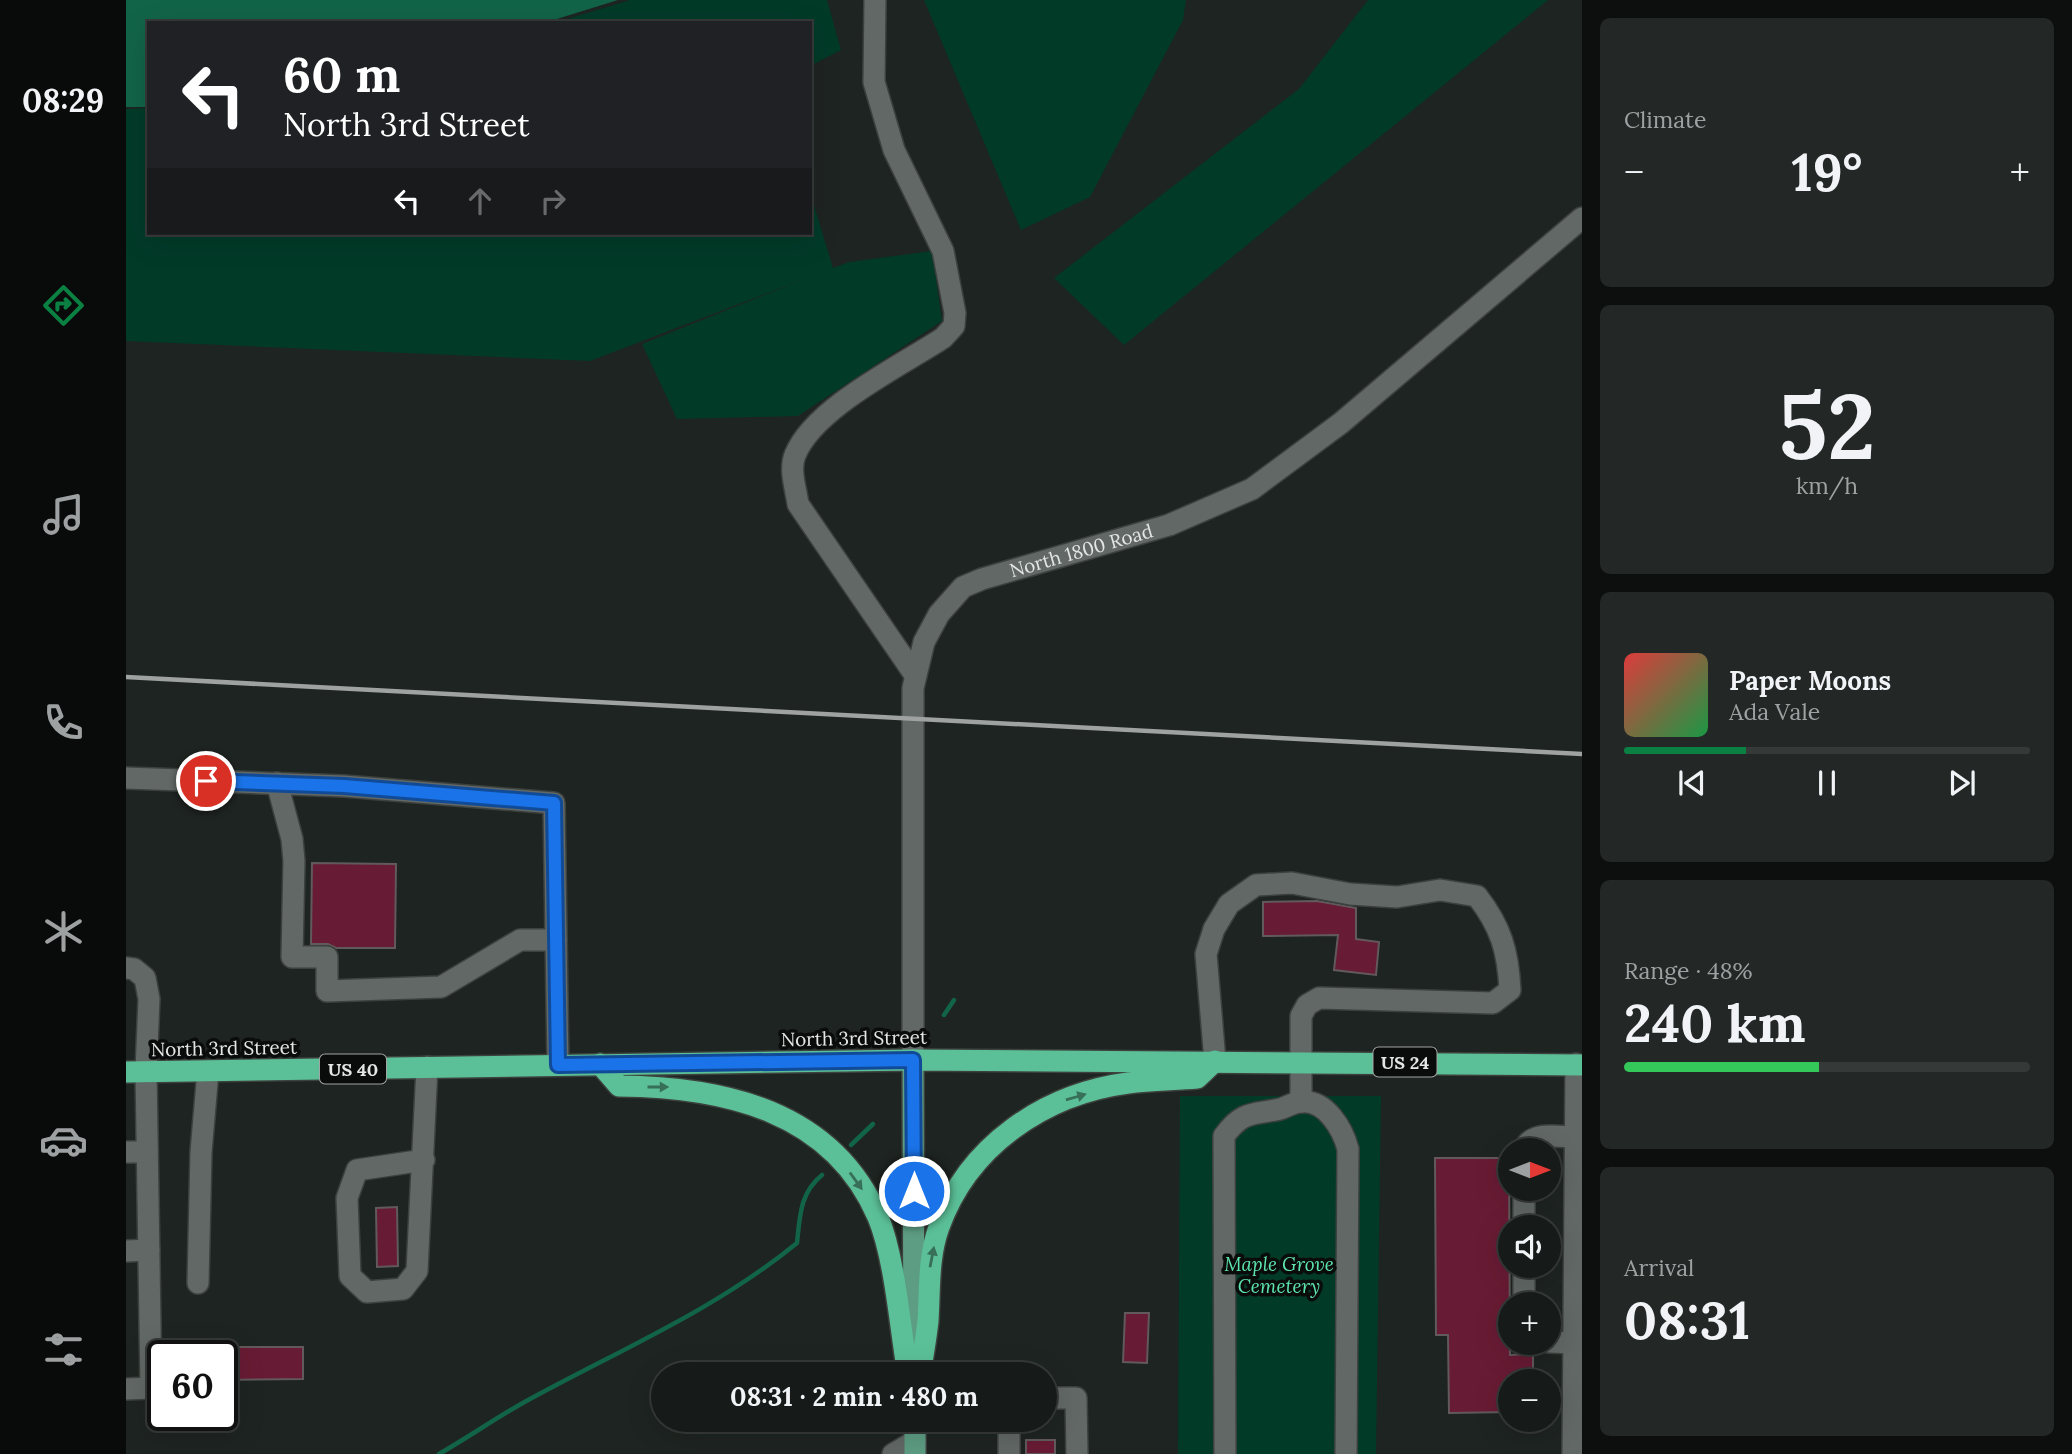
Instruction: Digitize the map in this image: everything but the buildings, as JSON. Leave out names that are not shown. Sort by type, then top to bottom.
[{"type":"highway","name":"North 3rd Street","points":[[136,1071],[913,1060],[1579,1065]]},
{"type":"highway","points":[[922,1362],[928,1323],[930,1263],[939,1227],[953,1195],[1000,1137],[1032,1114],[1067,1100],[1126,1083],[1197,1079],[1214,1061]]},
{"type":"highway","points":[[600,1065],[619,1086],[673,1087],[720,1094],[755,1105],[797,1125],[839,1159],[866,1195],[886,1243],[906,1362]]},
{"type":"main road","points":[[913,1060],[914,1362]]},
{"type":"street","points":[[875,0],[874,82],[894,150],[943,251],[955,313],[954,326],[943,338],[827,413],[804,440],[794,457],[793,472],[798,504],[915,675]]},
{"type":"street","name":"North 1800 Road","points":[[913,1060],[911,718],[915,675],[931,627],[963,587],[1169,525],[1252,489],[1341,422],[1582,218]]},
{"type":"street","points":[[126,778],[277,783],[554,803],[558,1065]]},
{"type":"street","points":[[277,783],[292,839],[294,861],[292,957],[327,957],[327,991],[442,987],[520,940],[556,940]]},
{"type":"street","points":[[1214,1061],[1206,954],[1213,929],[1229,904],[1256,885],[1292,883],[1350,894],[1397,897],[1440,890],[1477,896],[1496,921],[1508,961],[1510,990],[1493,1003],[1319,998],[1307,1004],[1301,1016],[1301,1102]]},
{"type":"street","points":[[126,968],[134,969],[145,978],[149,999],[136,1071],[137,1152],[149,1250],[151,1388],[126,1388]]},
{"type":"street","points":[[1573,1454],[1579,1065]]},
{"type":"street","points":[[424,1160],[357,1170],[347,1198],[349,1276],[367,1292],[403,1289],[417,1271],[424,1160],[427,1067]]},
{"type":"street","points":[[198,1283],[201,1152],[208,1071]]},
{"type":"street","points":[[1225,1454],[1224,1136],[1234,1122],[1250,1113],[1281,1109],[1301,1102],[1331,1116],[1343,1132],[1348,1149],[1346,1454]]},
{"type":"street","points":[[1533,1138],[1576,1137]]},
{"type":"street","points":[[126,1251],[149,1250]]},
{"type":"street","points":[[1561,1342],[1574,1343]]},
{"type":"street","points":[[1057,1398],[1076,1398],[1077,1454]]},
{"type":"street","points":[[1009,1432],[1009,1454]]},
{"type":"street","points":[[893,1454],[915,1438]]},
{"type":"green space","points":[[630,0],[827,0],[841,50],[812,65],[812,21],[561,21]]},
{"type":"green space","points":[[924,0],[1186,0],[1183,20],[1090,197],[1021,230]]},
{"type":"green space","points":[[1368,0],[1548,0],[1124,345],[1054,278],[1299,89]]},
{"type":"green space","points":[[147,108],[147,235],[812,235],[812,199],[833,268],[849,262],[932,251],[942,321],[798,416],[677,419],[642,344],[807,278],[590,361],[126,341],[126,109]]},
{"type":"green space","name":"Maple Grove Cemetery","points":[[1180,1096],[1381,1096],[1376,1454],[1178,1454]]},
{"type":"shaded area","points":[[126,0],[618,0],[550,21],[147,21],[147,107],[126,107]]},
{"type":"waterway","points":[[944,1015],[954,1000]]},
{"type":"waterway","points":[[851,1145],[873,1124]]},
{"type":"waterway","points":[[439,1454],[521,1404],[698,1310],[765,1267],[797,1243],[805,1197],[822,1175]]},
{"type":"railway","points":[[126,677],[1582,754]]},
{"type":"route","points":[[206,781],[344,786],[554,803],[558,1065],[913,1060],[914,1191]]}]
